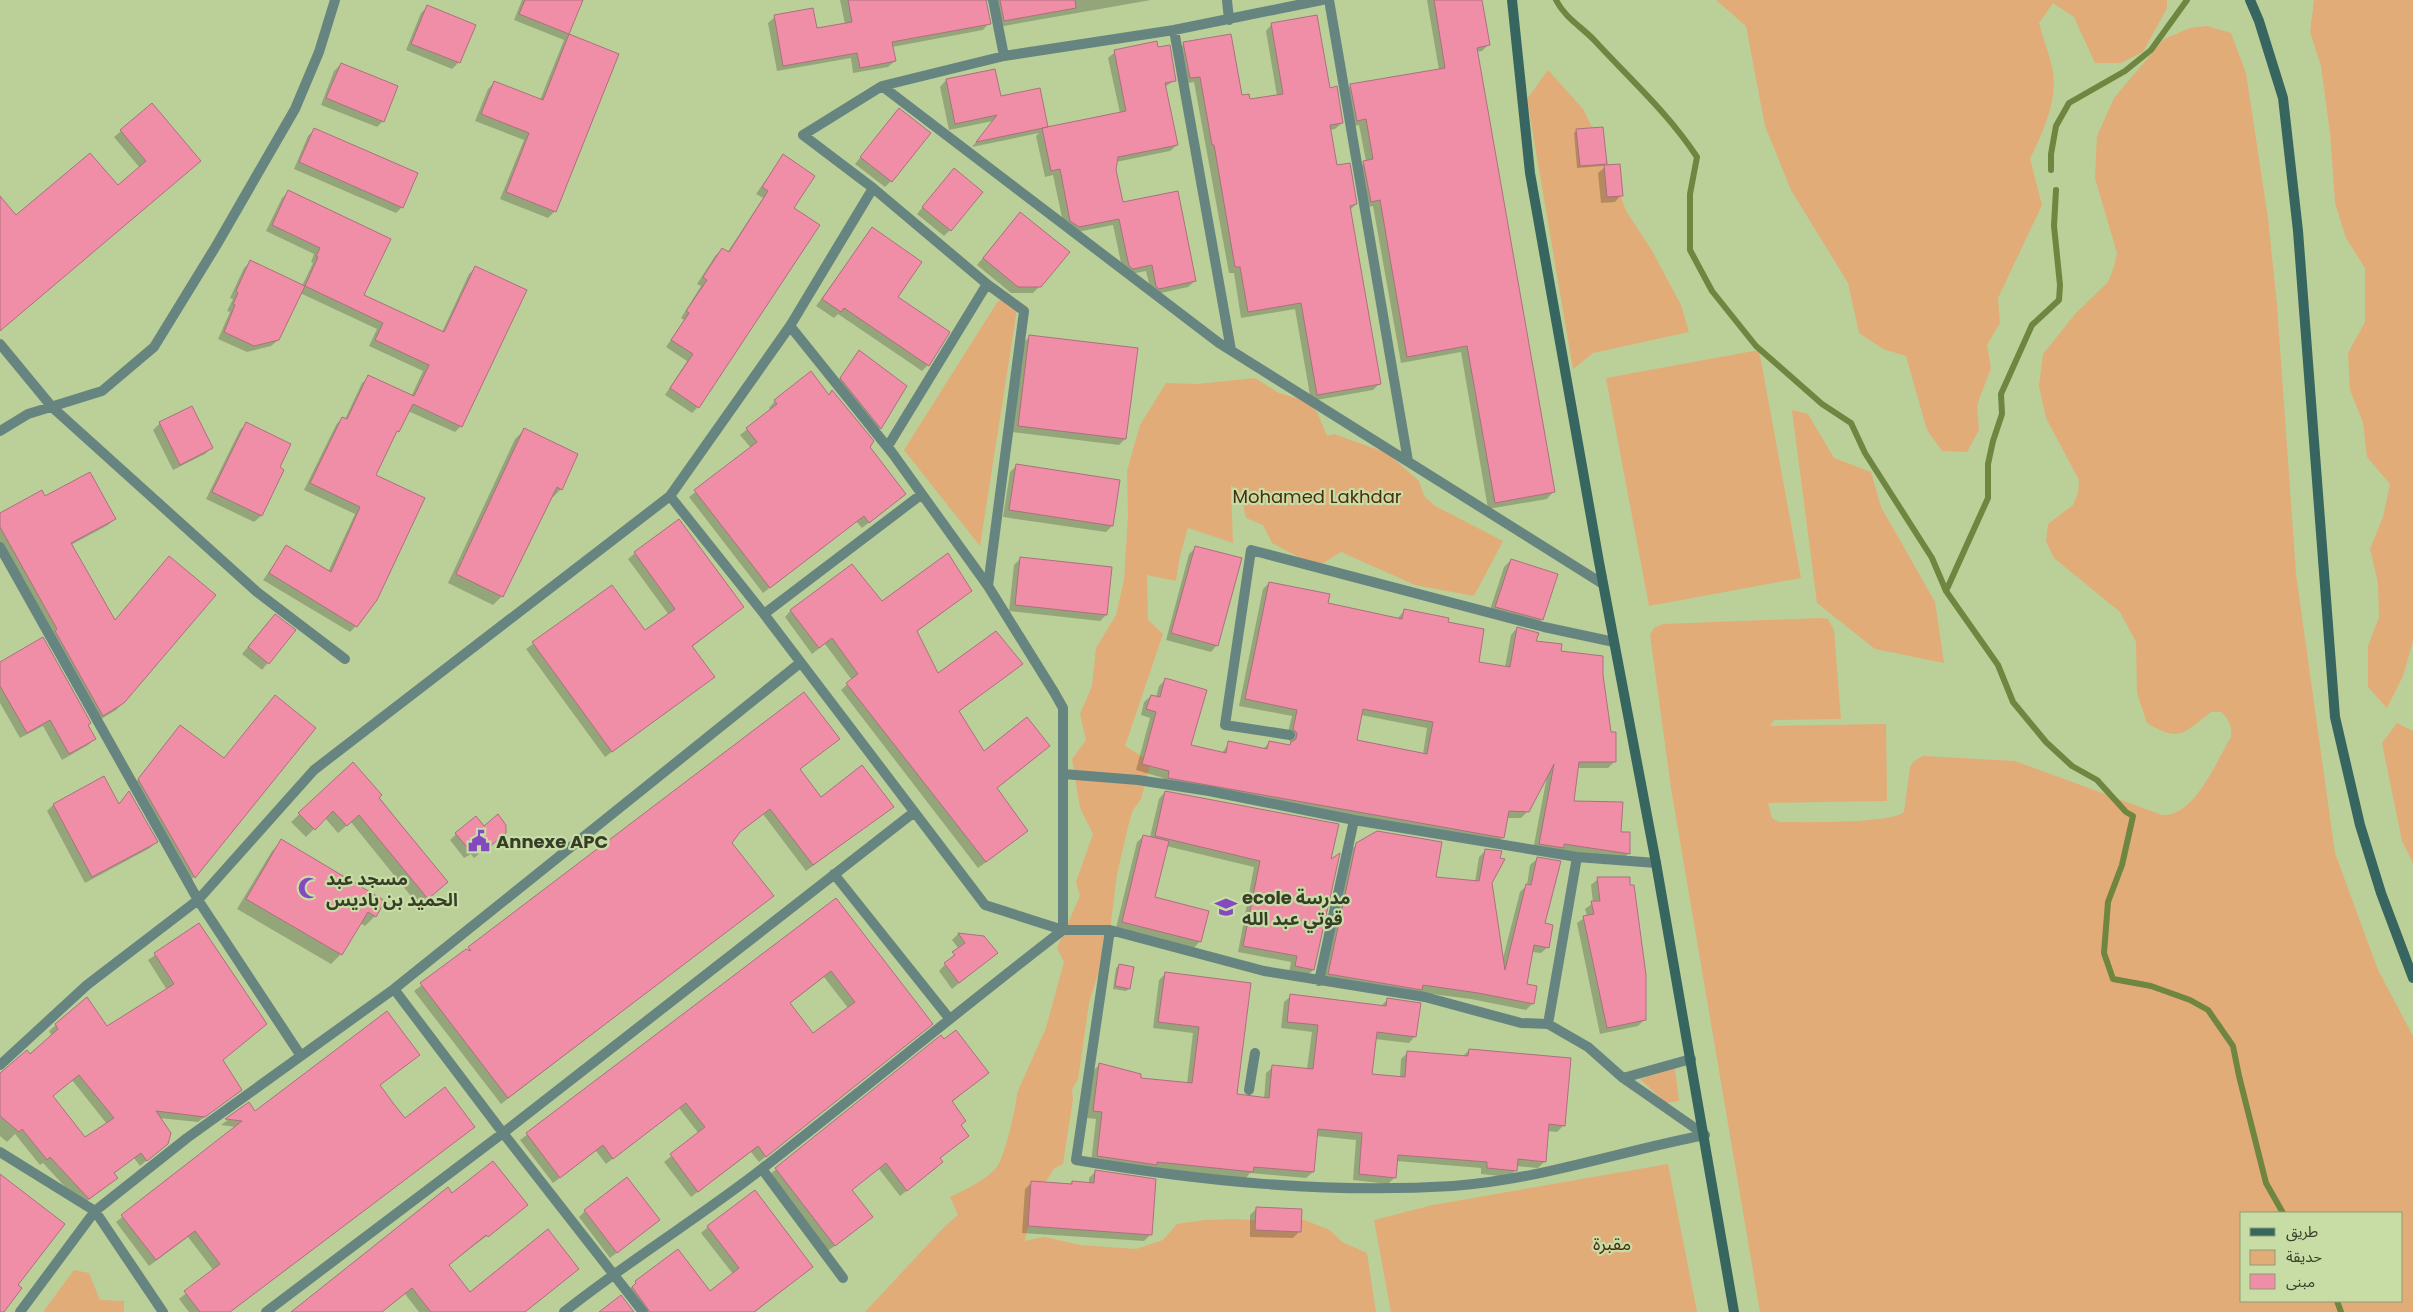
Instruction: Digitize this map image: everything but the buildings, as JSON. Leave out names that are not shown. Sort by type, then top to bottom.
[{"type":"main road","points":[[1512,0],[1530,173],[1603,584],[1705,1135],[1734,1312]]},
{"type":"main road","points":[[2250,0],[2259,22],[2283,98],[2298,230],[2335,717],[2360,825],[2381,893],[2413,978]]},
{"type":"street","points":[[0,431],[28,414],[102,391],[154,346],[216,246],[295,109],[319,52],[335,0]]},
{"type":"street","points":[[993,0],[1004,56]]},
{"type":"street","points":[[1227,0],[1229,20]]},
{"type":"street","points":[[988,586],[1024,311],[987,284],[873,188],[803,136],[882,86],[1004,56],[1174,30],[1322,0]]},
{"type":"street","points":[[1329,0],[1408,461]]},
{"type":"street","points":[[1174,30],[1231,350]]},
{"type":"street","points":[[882,86],[1231,350],[1603,584]]},
{"type":"street","points":[[0,1065],[87,985],[198,900],[314,770],[670,496],[790,326],[873,188]]},
{"type":"street","points":[[893,454],[888,446],[987,284]]},
{"type":"street","points":[[790,326],[893,454],[988,586],[1063,708],[1063,930]]},
{"type":"street","points":[[0,344],[52,407],[257,592],[345,659]]},
{"type":"street","points":[[764,614],[922,494]]},
{"type":"street","points":[[670,496],[764,614],[913,813],[985,905],[1063,930],[1110,930],[1264,970],[1425,998],[1521,1023],[1548,1024],[1588,1047],[1623,1078],[1705,1135]]},
{"type":"street","points":[[0,547],[198,900],[301,1056]]},
{"type":"street","points":[[1290,735],[1225,725],[1251,550],[1544,627],[1614,642]]},
{"type":"street","points":[[20,1312],[95,1211],[187,1138],[394,989],[800,663]]},
{"type":"street","points":[[1063,774],[1156,782],[1354,820],[1577,857],[1656,863]]},
{"type":"street","points":[[266,1312],[503,1133],[913,813]]},
{"type":"street","points":[[1319,981],[1354,820]]},
{"type":"street","points":[[1548,1024],[1577,857]]},
{"type":"street","points":[[834,874],[949,1018]]},
{"type":"street","points":[[564,1312],[614,1274],[762,1169],[949,1018],[1063,930]]},
{"type":"street","points":[[1110,930],[1076,1160],[1169,1176],[1274,1186],[1454,1186],[1555,1171],[1649,1146],[1705,1135]]},
{"type":"street","points":[[394,989],[503,1133],[643,1312]]},
{"type":"street","points":[[1249,1090],[1255,1053]]},
{"type":"street","points":[[1623,1078],[1691,1059]]},
{"type":"street","points":[[0,1152],[95,1211],[162,1312]]},
{"type":"street","points":[[762,1169],[844,1278]]},
{"type":"green space","points":[[1716,0],[2167,0],[2167,8],[2143,52],[2121,63],[2095,63],[2074,17],[2053,3],[2039,23],[2052,66],[2054,84],[2048,117],[2030,159],[2042,205],[1998,298],[2000,323],[1987,345],[1991,368],[1977,405],[1979,430],[1967,452],[1942,451],[1927,430],[1906,356],[1883,349],[1859,333],[1848,283],[1791,190],[1765,126],[1746,26]]},
{"type":"green space","points":[[2314,0],[2413,0],[2413,641],[2403,676],[2387,708],[2368,687],[2368,646],[2379,617],[2378,583],[2370,549],[2383,517],[2390,484],[2367,457],[2363,423],[2350,390],[2348,353],[2365,322],[2365,268],[2346,238],[2335,203],[2330,133],[2321,66],[2310,32]]},
{"type":"green space","points":[[2207,26],[2231,33],[2246,73],[2268,218],[2277,305],[2296,574],[2335,853],[2378,970],[2413,1036],[2413,1312],[1760,1312],[1671,788],[1650,635],[1654,628],[1663,624],[1828,619],[1834,630],[1841,719],[1774,720],[1770,726],[1886,724],[1887,801],[1768,803],[1772,818],[1779,822],[1845,822],[1896,816],[1904,812],[1910,767],[1914,761],[1923,756],[2015,761],[2162,815],[2174,813],[2194,798],[2211,773],[2231,737],[2229,723],[2221,712],[2211,712],[2187,730],[2175,734],[2167,733],[2147,723],[2137,693],[2136,642],[2120,612],[2054,558],[2046,541],[2048,524],[2073,505],[2078,493],[2079,480],[2046,418],[2039,386],[2043,354],[2076,313],[2108,282],[2114,267],[2117,253],[2095,178],[2097,136],[2114,98],[2164,39],[2190,28]]},
{"type":"green space","points":[[1548,70],[1583,109],[1605,154],[1626,211],[1651,249],[1681,305],[1689,332],[1593,353],[1573,369],[1527,99]]},
{"type":"green space","points":[[1001,300],[1017,309],[980,546],[904,450],[998,301]]},
{"type":"green space","points":[[1759,350],[1801,578],[1649,606],[1606,378]]},
{"type":"green space","name":"Mohamed Lakhdar","points":[[1255,378],[1279,393],[1306,401],[1317,412],[1327,436],[1334,434],[1387,453],[1419,481],[1424,496],[1435,506],[1503,541],[1474,596],[1415,585],[1341,552],[1317,567],[1272,543],[1263,525],[1246,518],[1241,494],[1231,485],[1233,543],[1188,528],[1180,556],[1176,581],[1147,575],[1148,620],[1163,634],[1125,746],[1151,762],[1141,799],[1133,810],[1129,823],[1117,874],[1110,930],[1103,939],[1101,964],[1089,1003],[1078,1079],[1072,1090],[1073,1099],[1063,1164],[1054,1169],[1040,1194],[1025,1241],[1044,1237],[1080,1245],[1136,1249],[1163,1240],[1177,1224],[1205,1220],[1235,1219],[1263,1221],[1304,1220],[1330,1230],[1342,1242],[1367,1253],[1376,1312],[865,1312],[946,1225],[958,1215],[950,1197],[980,1181],[996,1168],[1006,1144],[1017,1093],[1046,1028],[1064,962],[1057,948],[1080,896],[1076,882],[1093,834],[1080,808],[1072,759],[1086,740],[1080,714],[1092,686],[1096,648],[1116,615],[1124,580],[1128,516],[1127,471],[1140,425],[1166,383],[1197,384]]},
{"type":"green space","points":[[1792,410],[1808,414],[1834,458],[1871,472],[1881,507],[1935,602],[1944,663],[1875,649],[1817,603]]},
{"type":"green space","points":[[2397,723],[2413,731],[2413,863],[2402,841],[2382,743]]},
{"type":"green space","points":[[1675,1068],[1679,1101],[1666,1103],[1640,1079]]},
{"type":"green space","name":"مقبرة","points":[[1668,1164],[1697,1312],[1391,1312],[1374,1220],[1433,1205]]},
{"type":"green space","points":[[74,1270],[89,1273],[100,1300],[124,1301],[124,1312],[43,1312]]},
{"type":"waterway","points":[[1556,0],[1569,17],[1595,41],[1661,111],[1697,157],[1690,194],[1690,250],[1712,291],[1756,346],[1822,404],[1851,423],[1865,453],[1932,558],[1946,591],[1998,665],[2013,702],[2046,742],[2072,766],[2097,780],[2126,812],[2133,816],[2122,865],[2108,902],[2104,953],[2113,979],[2151,986],[2190,1000],[2208,1010],[2233,1046],[2266,1183],[2282,1212]]},
{"type":"waterway","points":[[2051,170],[2051,154],[2056,126],[2069,103],[2125,71],[2151,50],[2187,0]]},
{"type":"waterway","points":[[1946,591],[1988,498],[1988,464],[2002,414],[2001,394],[2032,325],[2059,300],[2060,285],[2054,226],[2056,190]]},
{"type":"waterway","points":[[2337,1302],[2341,1312]]},
{"type":"place","name":"Annexe APC","points":[[479,841]]},
{"type":"place","name":"مسجد عبد الحميد بن باديس","points":[[309,888]]},
{"type":"place","name":"ecole مدرسة قوتي عبد الله","points":[[1226,907]]}]
